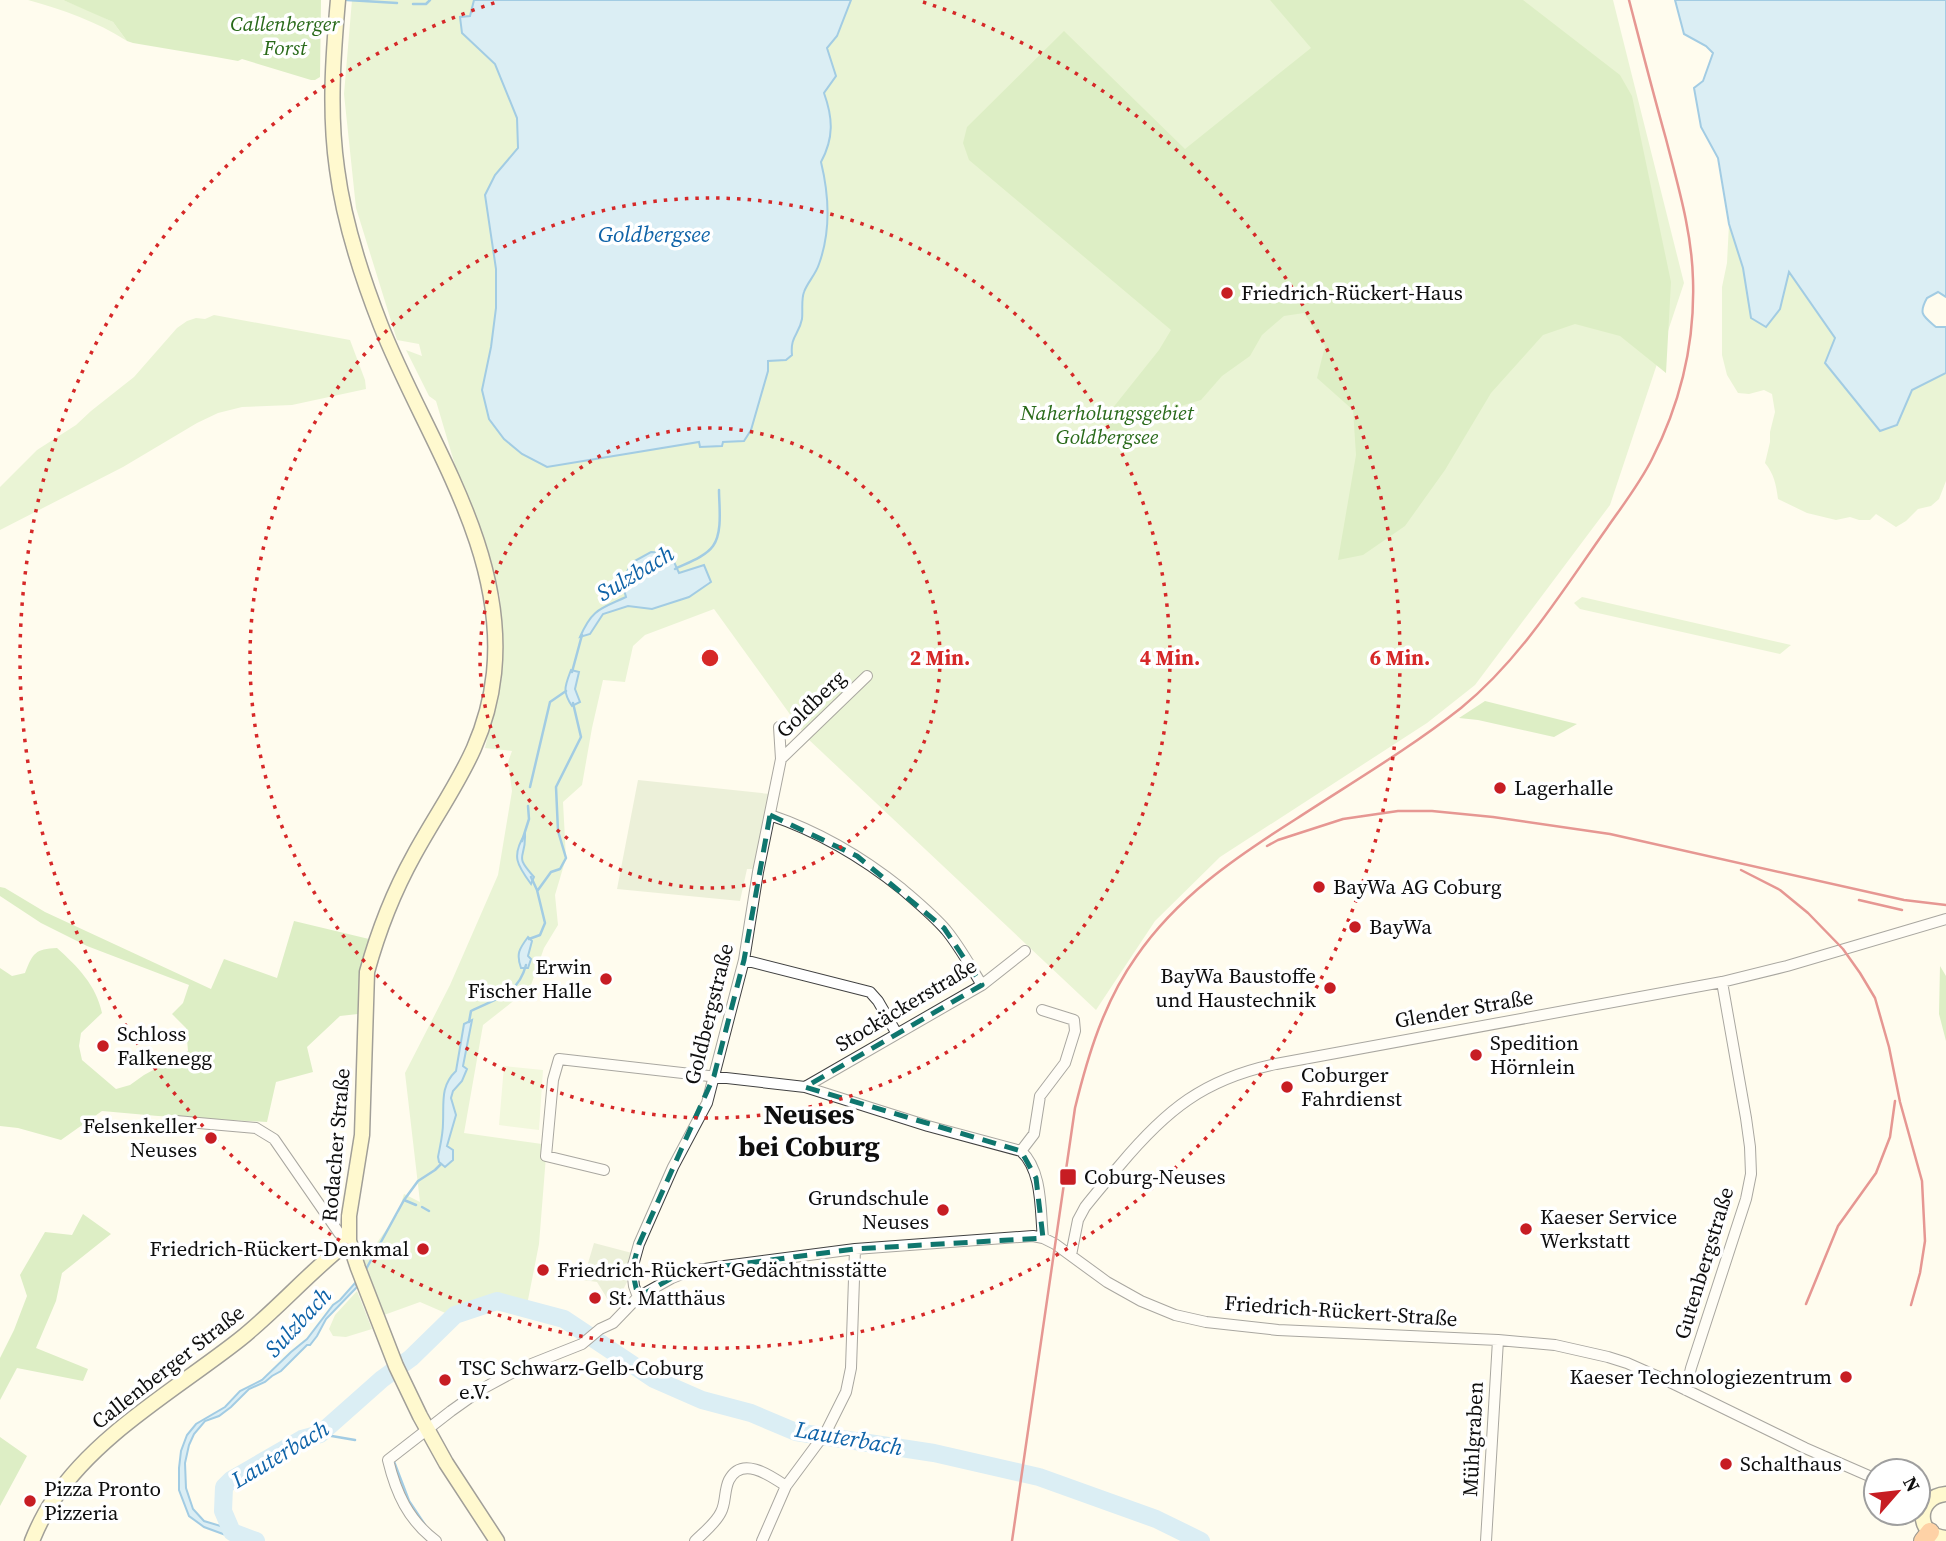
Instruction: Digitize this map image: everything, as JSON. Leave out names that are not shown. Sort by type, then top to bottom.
[{"type":"street","name":"Rodacher Straße","points":[[338,0],[332,94],[340,188],[350,234],[381,326],[448,470],[471,528],[488,585],[495,640],[491,697],[477,744],[399,885],[367,972],[362,1135],[349,1216],[349,1241],[398,1369],[427,1429],[497,1541]]},
{"type":"street","name":"Goldberg","points":[[781,759],[867,676]]},
{"type":"street","name":"Goldbergstraße","points":[[638,1297],[632,1269],[639,1244],[673,1167],[707,1103],[744,960],[752,904],[781,759],[779,727]]},
{"type":"street","points":[[770,815],[817,833],[879,871],[944,928],[982,985]]},
{"type":"street","name":"Glender Straße","points":[[1071,1255],[1078,1220],[1085,1207],[1142,1139],[1183,1102],[1230,1077],[1276,1064],[1722,982],[1787,966],[1946,919]]},
{"type":"street","name":"Stockäckerstraße","points":[[805,1087],[982,985],[1024,951]]},
{"type":"street","points":[[744,960],[870,992],[897,1034]]},
{"type":"street","name":"Gutenbergstraße","points":[[1686,1390],[1746,1199],[1751,1174],[1746,1118],[1722,982]]},
{"type":"street","points":[[1021,1152],[1034,1134],[1040,1096],[1065,1063],[1075,1031],[1074,1020],[1042,1010]]},
{"type":"street","points":[[436,1541],[415,1522],[405,1507],[394,1485],[393,1457],[482,1389],[519,1369],[588,1340],[600,1329],[613,1323],[638,1297],[672,1278],[687,1272],[717,1267],[855,1249],[1033,1236],[1044,1238],[1036,1178],[1031,1163],[1021,1152],[805,1087],[559,1059],[553,1080],[545,1156],[604,1170]]},
{"type":"street","points":[[176,1121],[261,1129],[274,1139],[339,1233],[349,1241]]},
{"type":"street","name":"Friedrich-Rückert-Straße","points":[[1044,1238],[1107,1282],[1141,1301],[1175,1315],[1206,1322],[1278,1330],[1552,1345],[1627,1363],[1862,1473]]},
{"type":"street","name":"Callenberger Straße","points":[[32,1541],[55,1497],[87,1460],[129,1422],[239,1339],[349,1241]]},
{"type":"street","points":[[762,1541],[786,1486],[824,1435],[846,1392],[851,1368],[855,1249]]},
{"type":"street","name":"Mühlgraben","points":[[1486,1541],[1498,1340]]},
{"type":"street","points":[[695,1541],[721,1513],[729,1480],[737,1471],[758,1469],[786,1486]]},
{"type":"highlighted area","points":[[770,815],[857,856],[944,928],[982,985],[805,1087],[1021,1151],[1036,1178],[1043,1238],[855,1249],[717,1267],[672,1278],[638,1297],[632,1269],[639,1244],[714,1076],[744,960]]},
{"type":"green space","points":[[28,0],[63,0],[90,11],[113,22],[127,41],[79,17]]},
{"type":"green space","name":"Callenberger Forst","points":[[63,0],[321,0],[320,77],[311,80],[242,59],[238,61],[133,43],[127,41],[113,22]]},
{"type":"green space","name":"Naherholungsgebiet Goldbergsee","points":[[352,0],[1613,0],[1684,283],[1610,505],[1475,685],[1427,723],[1220,857],[1155,921],[1096,1010],[807,738],[714,609],[645,635],[633,646],[625,682],[603,680],[582,785],[563,802],[566,858],[555,895],[558,925],[544,948],[530,988],[483,1025],[464,1133],[542,1144],[546,1156],[539,1244],[527,1305],[492,1297],[450,1315],[420,1302],[384,1315],[364,1260],[398,1214],[404,1194],[420,1202],[405,1073],[450,985],[498,875],[512,791],[508,762],[512,751],[485,748],[502,676],[500,596],[457,472],[436,401],[429,396],[406,350],[422,356],[419,344],[397,340],[356,208],[344,94]]},
{"type":"green space","points":[[1270,0],[1523,0],[1620,75],[1632,96],[1671,282],[1666,373],[1620,336],[1575,324],[1543,335],[1491,393],[1445,470],[1405,526],[1363,555],[1338,560],[1356,455],[1353,410],[1317,378],[1325,346],[1304,313],[1284,316],[1262,335],[1250,356],[1222,376],[1201,400],[1147,416],[1117,441],[1107,429],[1104,419],[1159,350],[1171,330],[969,160],[963,143],[967,127],[1064,31],[1185,149],[1311,48]]},
{"type":"green space","points":[[1729,224],[1743,268],[1751,318],[1766,326],[1780,309],[1789,271],[1835,338],[1845,388],[1862,407],[1897,425],[1912,390],[1946,373],[1946,481],[1939,499],[1931,506],[1918,509],[1896,527],[1876,514],[1870,520],[1850,517],[1836,520],[1807,513],[1778,499],[1771,471],[1765,463],[1775,412],[1772,394],[1764,390],[1749,394],[1738,393],[1727,375],[1722,355],[1722,287],[1727,263]]},
{"type":"green space","points":[[214,315],[350,340],[366,389],[292,405],[242,407],[218,413],[123,467],[0,530],[0,487],[37,450],[76,425],[134,377],[177,328],[187,321]]},
{"type":"green space","points":[[1582,597],[1791,645],[1780,654],[1580,609],[1574,603]]},
{"type":"green space","points":[[1485,701],[1577,724],[1554,737],[1459,718]]},
{"type":"green space","points":[[638,780],[770,794],[754,869],[747,869],[740,901],[617,889]]},
{"type":"green space","points":[[0,887],[45,912],[211,989],[224,959],[277,978],[294,921],[369,939],[360,978],[358,1014],[340,1016],[307,1047],[313,1072],[276,1082],[267,1122],[102,1111],[61,1140],[0,1126],[0,968],[12,976],[25,973],[36,953],[57,948],[72,962],[91,985],[102,1013],[81,1033],[79,1046],[82,1060],[116,1089],[130,1085],[188,1051],[186,1028],[172,1014],[183,1003],[189,985],[87,946],[41,923],[0,896]]},
{"type":"green space","points":[[1940,966],[1946,976],[1946,1041],[1939,1014]]},
{"type":"green space","points":[[504,1066],[543,1070],[539,1130],[499,1125]]},
{"type":"green space","points":[[83,1214],[111,1234],[62,1273],[56,1301],[36,1348],[88,1369],[83,1381],[17,1368],[0,1400],[0,1358],[27,1296],[20,1275],[45,1232],[72,1235]]},
{"type":"green space","points":[[594,1243],[632,1253],[627,1282],[618,1307],[613,1308],[597,1282],[583,1280]]},
{"type":"green space","points":[[357,1291],[372,1329],[346,1337],[333,1336],[329,1329],[335,1315]]},
{"type":"green space","points":[[0,1437],[27,1456],[0,1506]]},
{"type":"water","name":"Goldbergsee","points":[[474,0],[851,0],[837,36],[827,48],[836,76],[824,93],[831,128],[821,162],[828,213],[826,239],[818,268],[804,292],[802,319],[793,339],[792,355],[786,360],[768,361],[768,371],[751,430],[744,441],[700,447],[699,442],[547,467],[522,454],[504,439],[489,419],[482,390],[496,308],[496,269],[485,195],[495,175],[518,148],[517,118],[495,64],[462,33],[460,17],[470,16]]},
{"type":"water","points":[[1675,0],[1946,0],[1946,297],[1938,292],[1927,298],[1922,311],[1936,327],[1946,327],[1946,373],[1912,390],[1897,425],[1880,431],[1825,363],[1835,338],[1789,272],[1780,309],[1766,327],[1751,318],[1743,268],[1729,224],[1718,158],[1701,127],[1694,88],[1703,81],[1713,53],[1684,34]]},
{"type":"water","points":[[651,552],[670,553],[679,573],[704,565],[711,582],[689,597],[652,609],[628,606],[603,614],[590,634],[580,637],[593,615],[626,597],[622,583],[631,563]]},
{"type":"water","points":[[571,670],[579,672],[575,689],[580,702],[572,706],[566,688]]},
{"type":"water","points":[[525,834],[522,860],[534,877],[531,884],[522,871],[517,854]]},
{"type":"water","points":[[528,937],[532,941],[528,956],[531,959],[528,968],[521,968],[519,952]]},
{"type":"water","points":[[472,1020],[463,1066],[467,1069],[451,1098],[456,1115],[447,1146],[453,1150],[453,1160],[445,1167],[438,1157],[444,1095],[447,1083],[456,1071],[464,1024]]},
{"type":"water","points":[[355,1283],[357,1287],[326,1319],[310,1345],[281,1371],[249,1389],[219,1416],[205,1421],[194,1434],[185,1463],[186,1488],[193,1509],[204,1521],[261,1541],[242,1541],[204,1527],[189,1516],[179,1490],[181,1451],[187,1435],[196,1424],[225,1407],[240,1391],[262,1380],[307,1339],[333,1305]]},
{"type":"water","points":[[560,1314],[587,1330],[582,1335],[561,1321]]},
{"type":"water","points":[[424,1340],[430,1343],[405,1366],[403,1360]]},
{"type":"waterway","points":[[347,0],[397,3]]},
{"type":"waterway","points":[[413,4],[426,4],[430,0]]},
{"type":"waterway","name":"Sulzbach","points":[[675,569],[701,557],[713,546],[719,526],[719,490]]},
{"type":"waterway","name":"Sulzbach","points":[[572,672],[582,635]]},
{"type":"waterway","name":"Sulzbach","points":[[530,787],[550,702],[566,691]]},
{"type":"waterway","name":"Sulzbach","points":[[538,890],[551,872],[560,869],[566,858],[558,831],[556,787],[581,737],[573,703]]},
{"type":"waterway","name":"Sulzbach","points":[[522,841],[529,819],[528,806]]},
{"type":"waterway","name":"Sulzbach","points":[[529,939],[540,935],[545,923],[531,877]]},
{"type":"waterway","name":"Sulzbach","points":[[469,1022],[471,1011],[498,999],[512,989],[518,983],[526,965]]},
{"type":"waterway","name":"Sulzbach","points":[[365,1271],[404,1200],[418,1181],[441,1164]]},
{"type":"waterway","points":[[404,1200],[416,1205]]},
{"type":"waterway","points":[[422,1207],[429,1211]]},
{"type":"waterway","name":"Lauterbach","points":[[256,1541],[232,1532],[223,1511],[224,1487],[231,1480],[302,1439],[320,1434],[382,1379],[411,1358],[455,1315],[497,1301],[564,1319],[654,1379],[702,1400],[751,1413],[796,1432],[934,1453],[1039,1477],[1156,1519],[1201,1541]]},
{"type":"waterway","points":[[320,1434],[355,1440]]},
{"type":"waterway","points":[[393,1459],[409,1501],[425,1525]]},
{"type":"railway","points":[[1012,1541],[1075,1108],[1098,1030],[1125,974],[1152,935],[1209,880],[1251,848],[1421,738],[1483,689],[1540,623],[1631,494],[1662,438],[1678,395],[1688,349],[1693,303],[1692,262],[1680,192],[1629,0]]},
{"type":"railway","points":[[1267,846],[1343,819],[1398,811],[1432,811],[1610,834],[1904,900],[1946,905]]},
{"type":"railway","points":[[1741,870],[1780,890],[1808,913],[1843,949],[1875,998],[1922,1181],[1925,1241],[1911,1305]]},
{"type":"railway","points":[[1859,900],[1902,910]]},
{"type":"railway","points":[[1806,1304],[1838,1226],[1876,1173],[1890,1137],[1895,1101]]},
{"type":"place","name":"Friedrich-Rückert-Haus","points":[[1227,293]]},
{"type":"place","name":"Lagerhalle","points":[[1500,788]]},
{"type":"place","name":"BayWa AG Coburg","points":[[1319,887]]},
{"type":"place","name":"BayWa","points":[[1355,927]]},
{"type":"place","name":"Erwin Fischer Halle","points":[[606,979]]},
{"type":"place","name":"BayWa Baustoffe und Haustechnik","points":[[1330,988]]},
{"type":"place","name":"Schloss Falkenegg","points":[[103,1046]]},
{"type":"place","name":"Spedition Hörnlein","points":[[1476,1055]]},
{"type":"place","name":"Coburger Fahrdienst","points":[[1287,1087]]},
{"type":"place","name":"Felsenkeller Neuses","points":[[211,1138]]},
{"type":"place","name":"Coburg-Neuses","points":[[1068,1177]]},
{"type":"place","name":"Grundschule Neuses","points":[[943,1210]]},
{"type":"place","name":"Kaeser Service Werkstatt","points":[[1526,1229]]},
{"type":"place","name":"Friedrich-Rückert-Denkmal","points":[[423,1249]]},
{"type":"place","name":"Friedrich-Rückert-Gedächtnisstätte","points":[[543,1270]]},
{"type":"place","name":"St. Matthäus","points":[[595,1298]]},
{"type":"place","name":"Kaeser Technologiezentrum","points":[[1846,1377]]},
{"type":"place","name":"TSC Schwarz-Gelb-Coburg e.V.","points":[[445,1380]]},
{"type":"place","name":"Schalthaus","points":[[1726,1464]]},
{"type":"place","name":"Pizza Pronto Pizzeria","points":[[30,1501]]},
{"type":"district","name":"Neuses bei Coburg","points":[[809,1130]]}]
